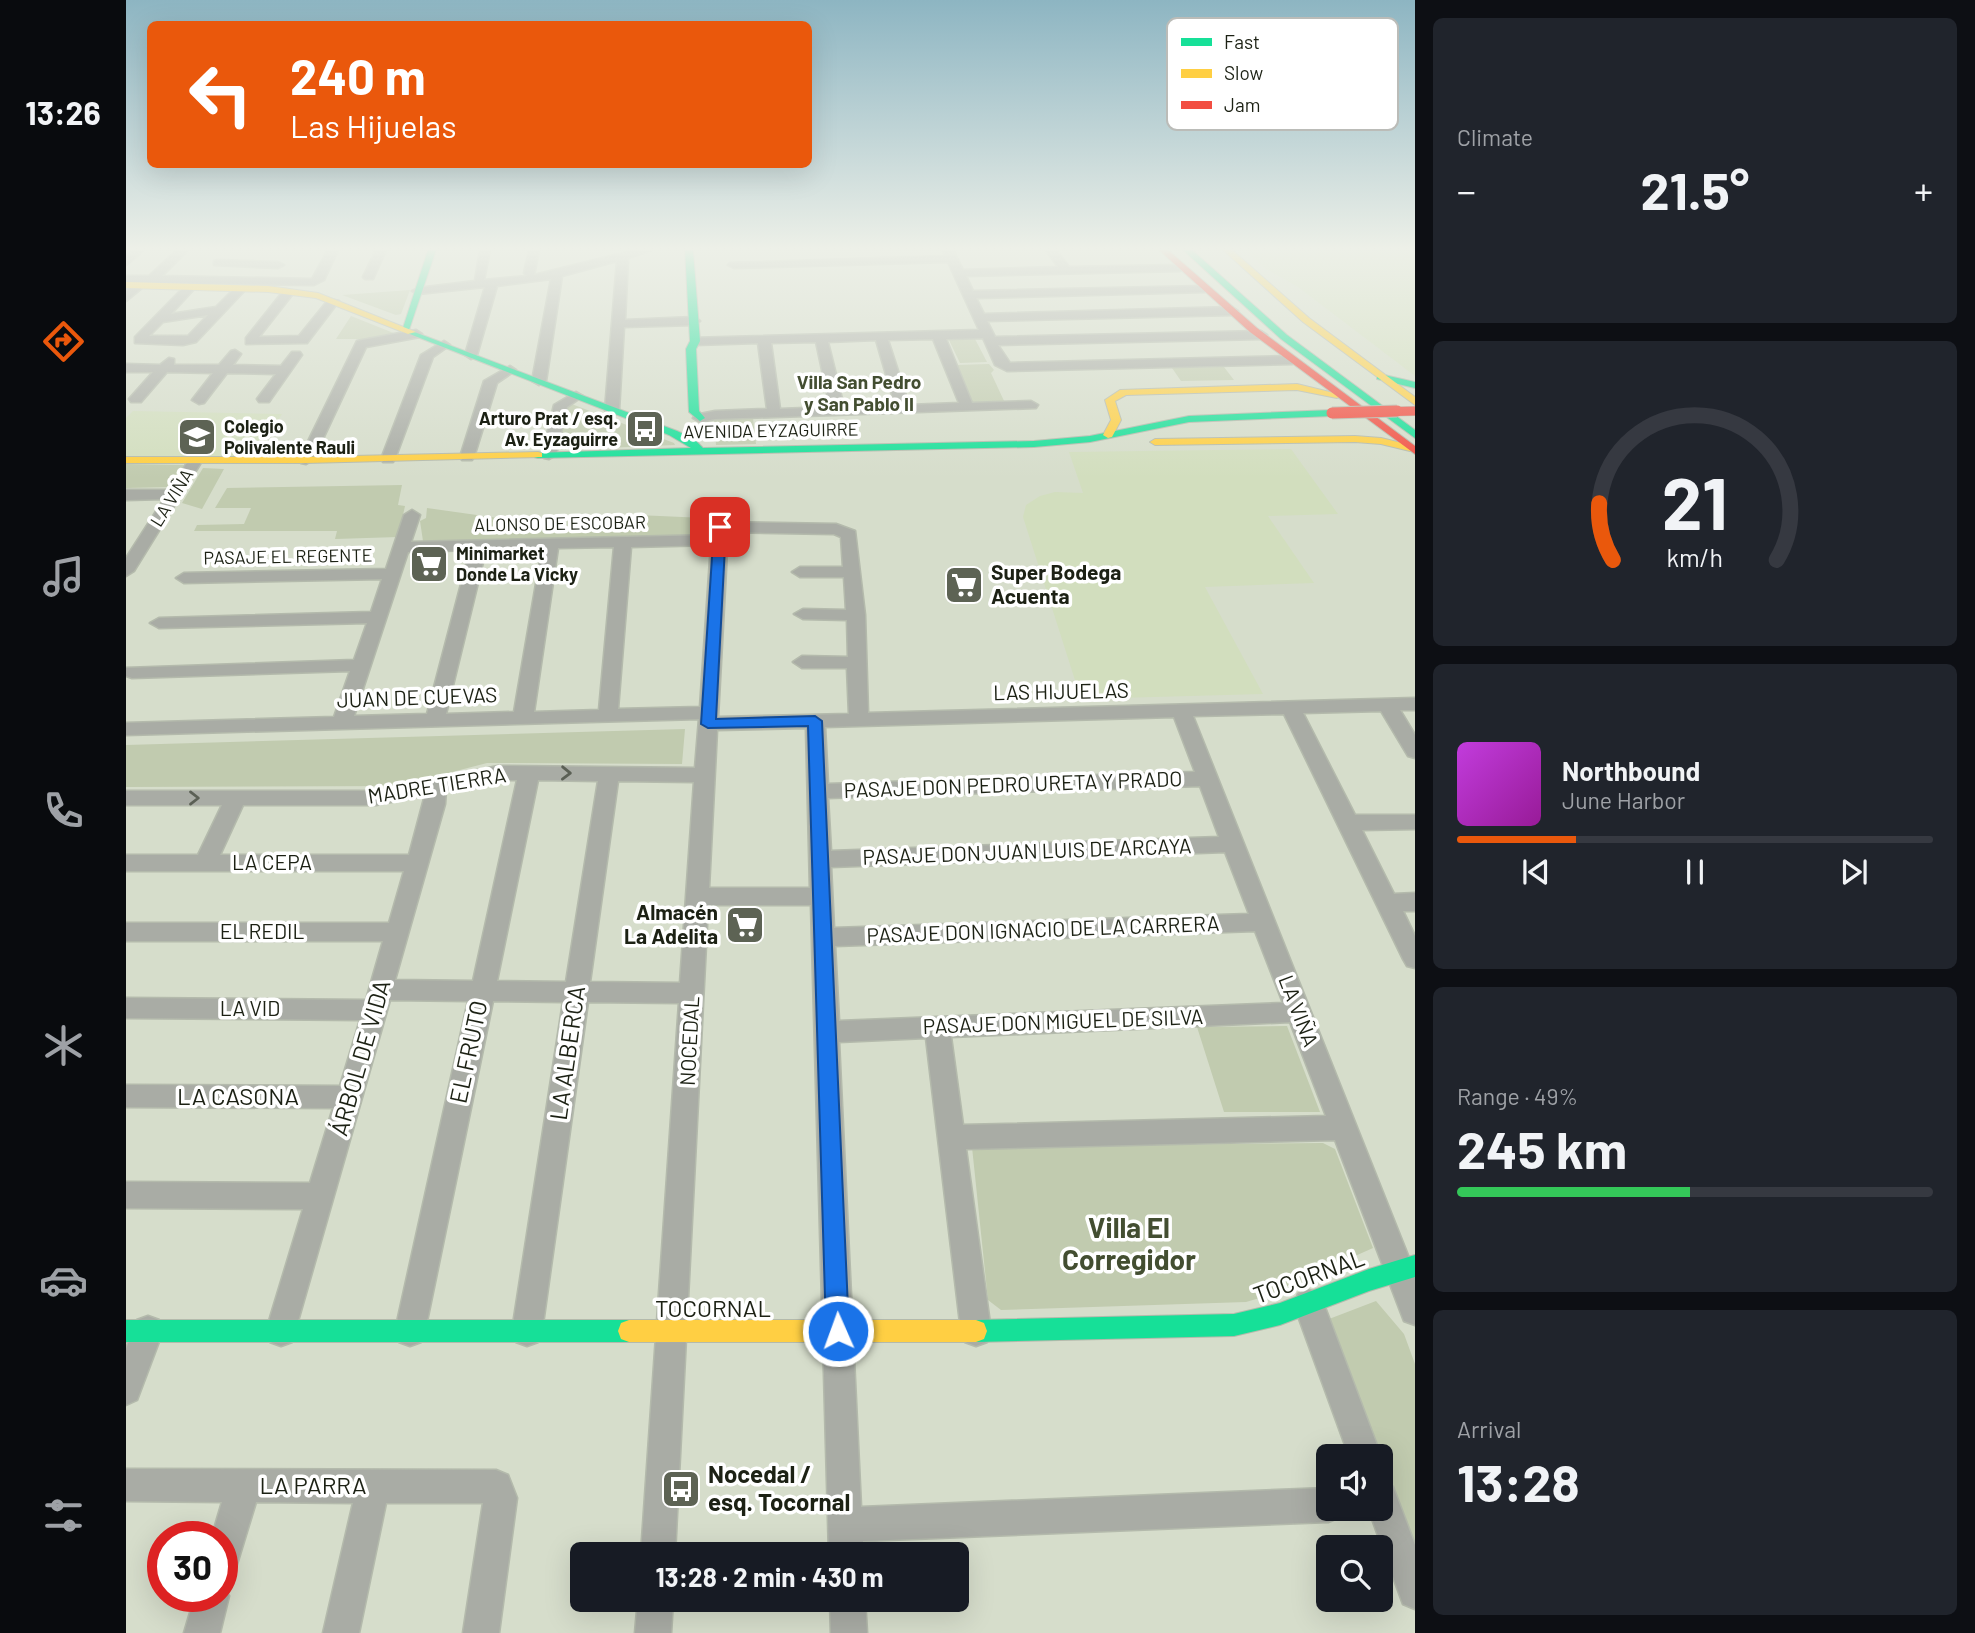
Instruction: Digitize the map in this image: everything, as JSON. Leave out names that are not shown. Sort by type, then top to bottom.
[{"type":"main road","points":[[396,326],[682,437],[701,452]]},
{"type":"main road","points":[[411,332],[412,326]]},
{"type":"main road","points":[[694,326],[695,341],[702,347],[707,410],[700,418],[701,452]]},
{"type":"main road","points":[[1250,326],[1375,423],[1413,445]]},
{"type":"main road","points":[[1272,326],[1413,445]]},
{"type":"main road","points":[[1294,326],[1415,403]]},
{"type":"main road","points":[[1315,326],[1415,403]]},
{"type":"main road","points":[[1289,387],[1303,381],[1305,375],[1298,365]]},
{"type":"main road","points":[[1108,435],[1116,420],[1110,400],[1115,395],[1130,391],[1289,387],[1315,389],[1337,395]]},
{"type":"main road","name":"AVENIDA EYZAGUIRRE","points":[[126,460],[306,460],[1034,444],[1108,435],[1171,421],[1227,416],[1332,413],[1415,403]]},
{"type":"main road","points":[[1111,405],[1142,418],[1171,421],[1171,434],[1187,442]]},
{"type":"main road","points":[[1355,439],[1371,432],[1375,423]]},
{"type":"main road","points":[[1034,444],[1355,439],[1413,445]]},
{"type":"main road","name":"TOCORNAL","points":[[137,1331],[976,1331],[1234,1325],[1265,1320],[1407,1267]]},
{"type":"street","points":[[151,326],[139,340],[190,340],[204,326]]},
{"type":"street","points":[[262,326],[250,341],[301,341],[313,326]]},
{"type":"street","points":[[471,355],[477,326]]},
{"type":"street","points":[[539,381],[549,326]]},
{"type":"street","points":[[612,410],[618,326]]},
{"type":"street","points":[[983,326],[1000,362],[1007,367],[1298,365]]},
{"type":"street","points":[[306,460],[362,343],[397,340],[411,332]]},
{"type":"street","points":[[695,341],[938,335],[989,338],[1261,335]]},
{"type":"street","points":[[938,335],[967,407]]},
{"type":"street","points":[[881,337],[903,409]]},
{"type":"street","points":[[821,338],[838,411]]},
{"type":"street","points":[[764,339],[774,413]]},
{"type":"street","points":[[388,458],[426,357],[431,351],[444,345]]},
{"type":"street","points":[[199,400],[236,354]]},
{"type":"street","points":[[136,399],[175,355]]},
{"type":"street","points":[[264,399],[296,355]]},
{"type":"street","points":[[126,368],[285,370]]},
{"type":"street","points":[[467,457],[491,381],[510,370]]},
{"type":"street","points":[[549,455],[561,405],[576,396]]},
{"type":"street","points":[[700,418],[715,415],[1031,405]]},
{"type":"street","name":"LA VIÑA","points":[[126,570],[195,461]]},
{"type":"street","points":[[126,495],[174,494]]},
{"type":"street","points":[[342,723],[412,515]]},
{"type":"street","name":"ALONSO DE ESCOBAR","points":[[401,547],[623,542],[720,534],[845,531],[849,536],[852,572]]},
{"type":"street","name":"NOCEDAL","points":[[659,1542],[720,534]]},
{"type":"street","points":[[608,716],[623,542]]},
{"type":"street","points":[[523,718],[551,544]]},
{"type":"street","points":[[435,720],[479,545]]},
{"type":"street","points":[[800,572],[852,572],[858,654],[856,663],[859,720]]},
{"type":"street","name":"PASAJE EL REGENTE","points":[[184,578],[393,574]]},
{"type":"street","points":[[803,614],[856,615]]},
{"type":"street","points":[[159,623],[378,617]]},
{"type":"street","points":[[802,662],[856,663]]},
{"type":"street","points":[[132,672],[361,666]]},
{"type":"street","name":"LAS HIJUELAS","points":[[709,718],[815,721],[1415,704]]},
{"type":"street","points":[[1387,705],[1415,751]]},
{"type":"street","points":[[1291,708],[1415,960]]},
{"type":"street","name":"LA VIÑA","points":[[1181,711],[1344,1128],[1407,1267],[1415,1310]]},
{"type":"street","name":"JUAN DE CUEVAS","points":[[126,729],[608,716],[709,718]]},
{"type":"street","points":[[815,721],[846,1539],[1316,1506]]},
{"type":"street","name":"EL FRUTO","points":[[410,1331],[529,773]]},
{"type":"street","name":"LA ALBERCA","points":[[527,1331],[609,774]]},
{"type":"street","name":"MADRE TIERRA","points":[[126,798],[376,798],[482,775],[706,775]]},
{"type":"street","name":"PASAJE DON PEDRO URETA Y PRADO","points":[[818,791],[1208,779]]},
{"type":"street","name":"ÁRBOL DE VIDA","points":[[281,1331],[435,804],[436,785]]},
{"type":"street","points":[[205,863],[236,798]]},
{"type":"street","points":[[1348,823],[1415,822]]},
{"type":"street","name":"PASAJE DON JUAN LUIS DE ARCAYA","points":[[820,859],[1233,844]]},
{"type":"street","name":"LA CEPA","points":[[126,863],[418,863]]},
{"type":"street","points":[[698,896],[822,897]]},
{"type":"street","points":[[1387,903],[1415,902]]},
{"type":"street","name":"PASAJE DON IGNACIO DE LA CARRERA","points":[[823,937],[1264,922]]},
{"type":"street","name":"EL REDIL","points":[[126,932],[398,932]]},
{"type":"street","name":"LA VID","points":[[126,1008],[378,1000],[482,991],[692,993]]},
{"type":"street","name":"PASAJE DON MIGUEL DE SILVA","points":[[827,1032],[1299,1012]]},
{"type":"street","points":[[937,1027],[976,1331]]},
{"type":"street","name":"LA CASONA","points":[[126,1096],[349,1097]]},
{"type":"street","points":[[951,1137],[1344,1128]]},
{"type":"street","points":[[126,1195],[320,1196]]},
{"type":"street","points":[[1309,1305],[1361,1444]]},
{"type":"street","points":[[126,1389],[137,1331]]},
{"type":"street","name":"LA PARRA","points":[[126,1485],[492,1487],[499,1490],[500,1498],[481,1633]]},
{"type":"street","points":[[234,1521],[244,1485]]},
{"type":"street","points":[[341,1633],[373,1486]]},
{"type":"street","points":[[1388,1521],[1415,1592]]},
{"type":"street","points":[[202,1633],[208,1612]]},
{"type":"street","points":[[653,1633],[655,1612]]},
{"type":"street","points":[[848,1612],[849,1633]]},
{"type":"shaded area","points":[[344,326],[377,326],[401,336],[387,339],[336,339]]},
{"type":"shaded area","points":[[1350,326],[1415,326],[1415,376]]},
{"type":"shaded area","points":[[975,339],[987,362],[960,363],[949,340]]},
{"type":"shaded area","points":[[989,364],[994,370],[991,373],[1005,403],[969,404],[956,365]]},
{"type":"shaded area","points":[[1224,367],[1234,380],[1181,381],[1172,368]]},
{"type":"shaded area","points":[[569,403],[674,443],[675,445],[557,450]]},
{"type":"shaded area","name":"Colegio Polivalente Rauli","points":[[133,411],[282,414],[254,460],[126,456],[126,418]]},
{"type":"shaded area","points":[[753,418],[756,444],[716,445],[714,419]]},
{"type":"shaded area","points":[[1291,449],[1338,514],[1268,516],[1314,583],[1205,587],[1263,694],[1081,699],[1023,517],[1026,505],[1040,496],[1055,492],[1083,493],[1069,452]]},
{"type":"shaded area","points":[[126,464],[184,465],[171,487],[126,488]]},
{"type":"shaded area","points":[[203,468],[224,469],[202,509],[182,503]]},
{"type":"shaded area","points":[[402,485],[398,505],[405,506],[398,537],[335,539],[337,531],[194,531],[197,525],[244,524],[251,508],[215,508],[227,488]]},
{"type":"shaded area","points":[[427,508],[498,518],[556,520],[637,515],[705,518],[705,532],[698,535],[423,541],[420,521],[426,518]]},
{"type":"shaded area","points":[[685,729],[682,764],[487,763],[398,786],[126,787],[126,745]]},
{"type":"shaded area","points":[[1287,1026],[1320,1112],[1224,1112],[1197,1027]]},
{"type":"shaded area","points":[[1323,1143],[1335,1149],[1373,1248],[1246,1302],[1001,1310],[988,1300],[972,1147]]},
{"type":"shaded area","points":[[1376,1301],[1404,1334],[1415,1364],[1415,1543],[1393,1486],[1393,1444],[1377,1444],[1329,1319]]},
{"type":"traffic: fast","points":[[694,326],[695,341],[691,349],[694,412],[700,418]]},
{"type":"traffic: fast","points":[[1272,326],[1415,435]]},
{"type":"traffic: fast","points":[[411,332],[673,433],[690,441],[701,452]]},
{"type":"traffic: fast","points":[[1380,377],[1415,385]]},
{"type":"traffic: fast","points":[[538,455],[1034,444],[1090,439],[1189,419],[1332,413]]},
{"type":"traffic: fast","points":[[976,1331],[1234,1325],[1280,1314],[1369,1280],[1415,1266]]},
{"type":"traffic: fast","points":[[126,1331],[629,1331]]},
{"type":"traffic: slow","points":[[396,326],[411,332]]},
{"type":"traffic: slow","points":[[1314,326],[1415,402]]},
{"type":"traffic: slow","points":[[1108,435],[1116,420],[1110,400],[1124,392],[1297,387],[1337,395]]},
{"type":"traffic: slow","points":[[1155,442],[1355,439],[1381,441],[1410,448]]},
{"type":"traffic: slow","points":[[126,460],[306,460],[538,455]]},
{"type":"traffic: slow","points":[[629,1331],[976,1331]]},
{"type":"traffic: jam","points":[[1248,326],[1415,451]]},
{"type":"traffic: jam","points":[[1332,413],[1415,411]]},
{"type":"place","name":"Arturo Prat / esq. Av. Eyzaguirre","points":[[645,429]]},
{"type":"place","name":"Colegio Polivalente Rauli","points":[[197,437]]},
{"type":"place","name":"Minimarket Donde La Vicky","points":[[429,564]]},
{"type":"place","name":"Super Bodega Acuenta","points":[[964,585]]},
{"type":"place","name":"Almacén La Adelita","points":[[745,925]]},
{"type":"place","name":"Nocedal / esq. Tocornal","points":[[681,1489]]},
{"type":"district","name":"Villa San Pedro y San Pablo II","points":[[859,393]]},
{"type":"district","name":"Villa El Corregidor","points":[[1129,1244]]},
{"type":"route","points":[[720,527],[708,724],[815,721],[838,1331]]}]
